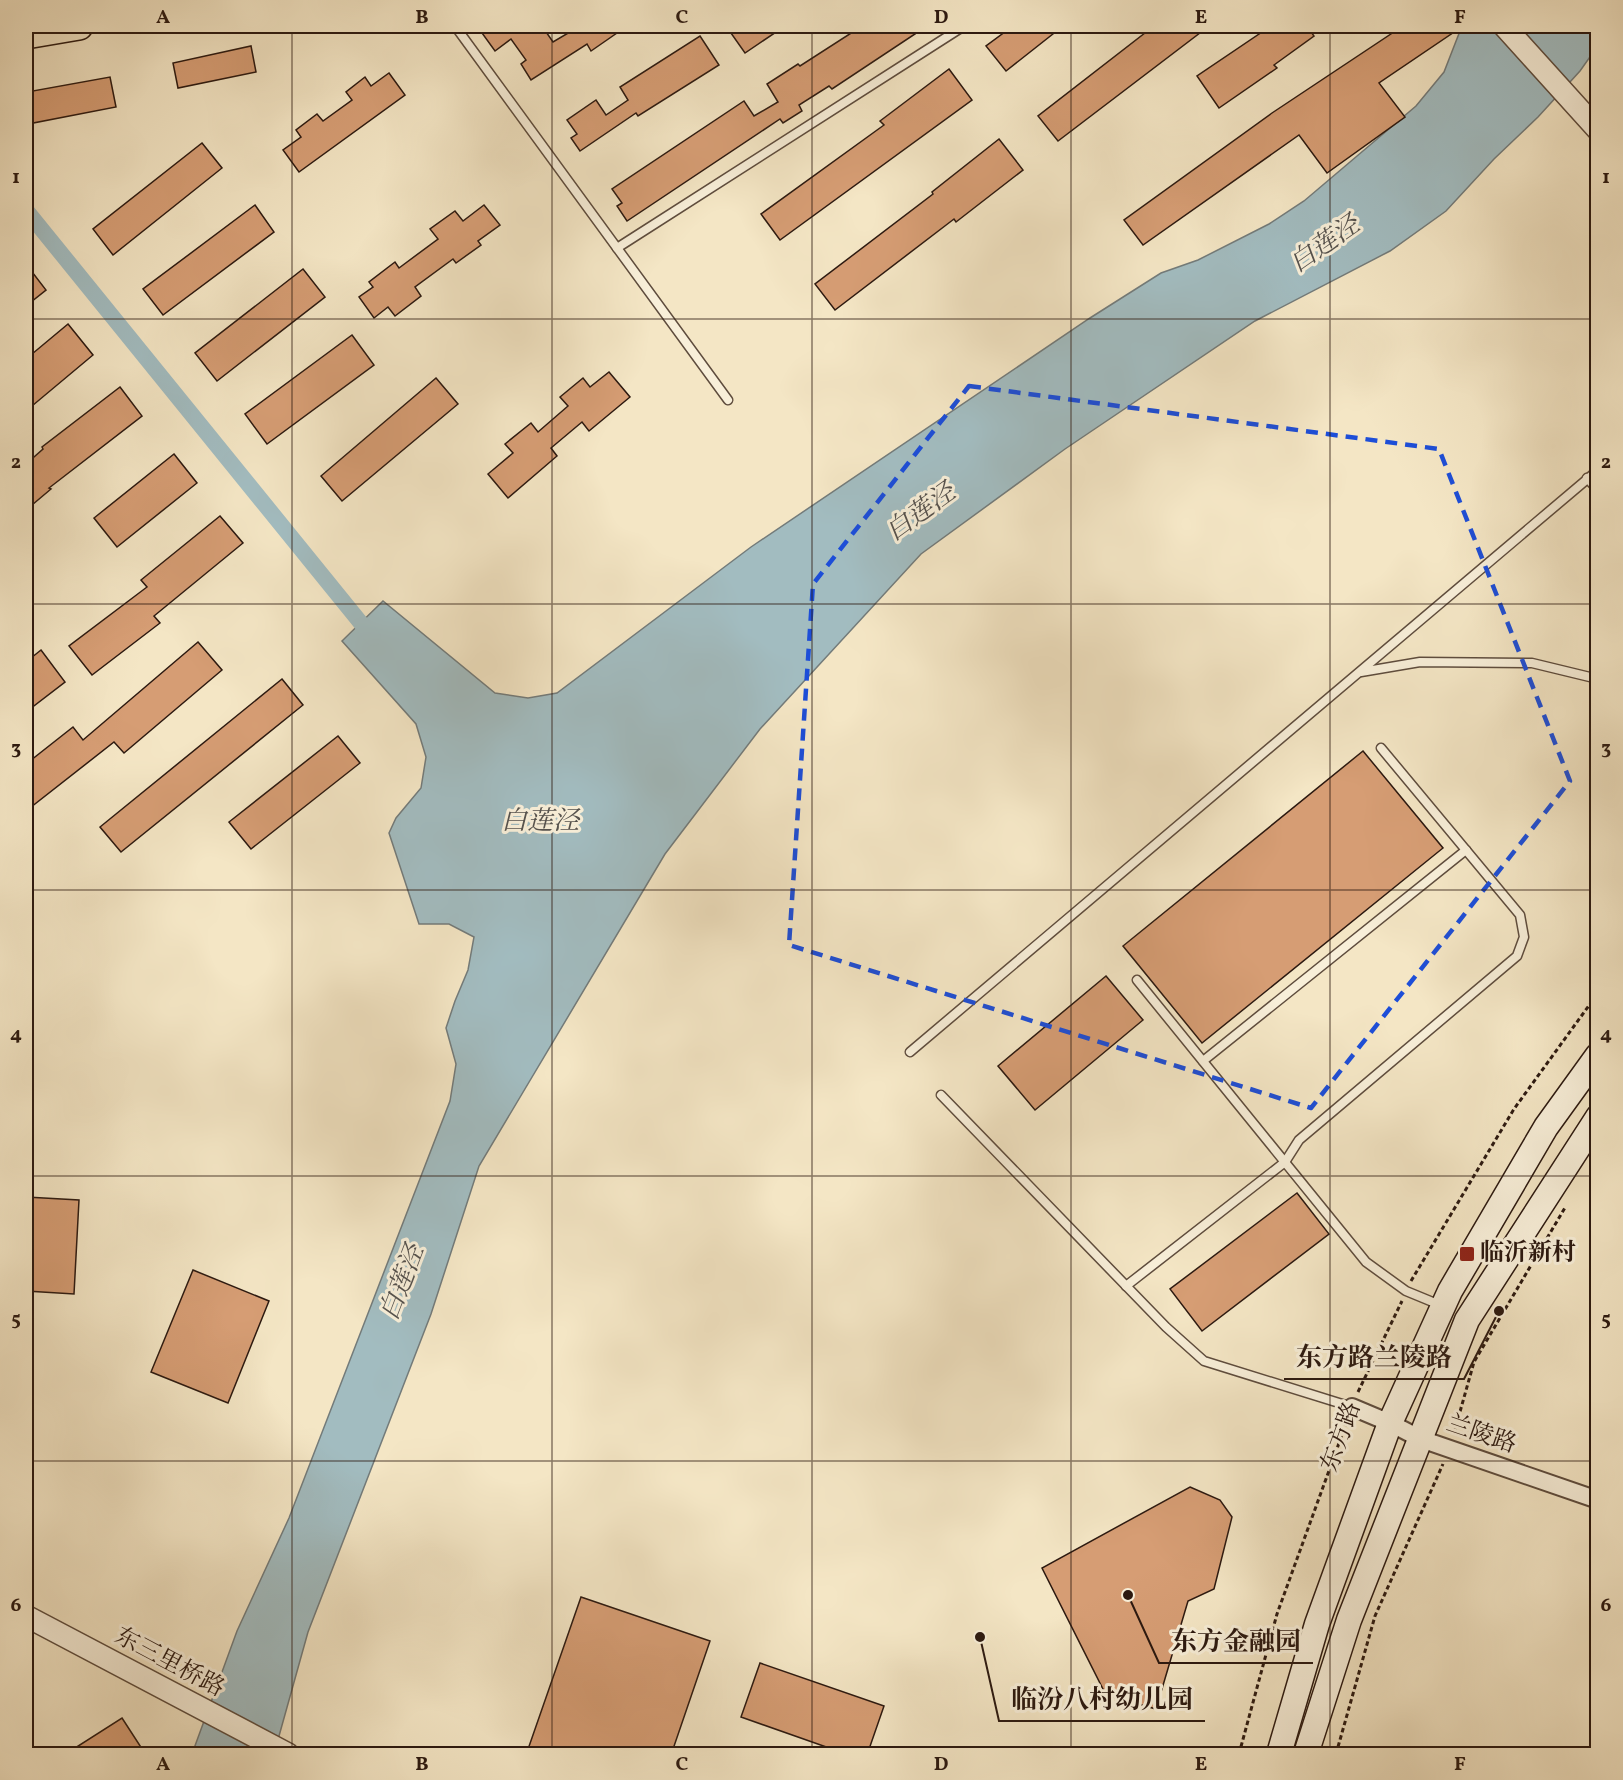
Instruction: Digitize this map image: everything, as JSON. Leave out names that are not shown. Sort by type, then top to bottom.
[{"type":"main road","points":[[26,35],[79,26]]},
{"type":"main road","name":"东方路","points":[[1279,1755],[1317,1624],[1390,1423],[1450,1291],[1546,1127],[1598,1055]]},
{"type":"main road","points":[[1306,1755],[1349,1620],[1467,1320],[1598,1118]]},
{"type":"street","points":[[1504,26],[1598,130]]},
{"type":"street","name":"兰陵路","points":[[1352,1407],[1449,1450],[1598,1500]]},
{"type":"street","name":"东三里桥路","points":[[26,1616],[287,1754]]},
{"type":"lane","points":[[455,26],[728,400]]},
{"type":"lane","points":[[617,248],[964,26]]},
{"type":"lane","points":[[910,1052],[1598,470]]},
{"type":"lane","points":[[1587,478],[1598,490]]},
{"type":"lane","points":[[1359,672],[1420,662],[1532,663],[1598,679]]},
{"type":"lane","points":[[1126,1286],[1285,1162],[1299,1140],[1517,956],[1524,937],[1520,915],[1381,748]]},
{"type":"lane","points":[[1203,1061],[1466,850]]},
{"type":"lane","points":[[1137,980],[1366,1262],[1406,1291],[1444,1306]]},
{"type":"lane","points":[[941,1095],[1166,1327],[1204,1361],[1352,1407]]},
{"type":"path","name":"东方路","points":[[1239,1755],[1277,1614],[1352,1407],[1406,1291],[1514,1109],[1598,993]]},
{"type":"highlighted area","points":[[969,386],[1439,449],[1570,781],[1311,1108],[789,945],[813,584]]},
{"type":"water","name":"白莲泾","points":[[1466,26],[1597,26],[1597,47],[1580,71],[1538,117],[1494,159],[1446,211],[1390,251],[1255,321],[1065,449],[921,554],[760,729],[665,854],[479,1166],[431,1314],[308,1632],[274,1754],[192,1754],[237,1631],[289,1518],[450,1101],[456,1064],[446,1028],[468,970],[474,937],[449,924],[419,924],[389,833],[396,818],[421,788],[426,757],[416,724],[342,641],[383,601],[495,693],[528,698],[557,693],[751,547],[1090,318],[1161,273],[1198,260],[1269,224],[1304,201],[1416,106],[1444,72],[1460,31]]},
{"type":"building","points":[[493,26],[542,26],[553,42],[580,26],[627,26],[591,51],[587,44],[531,80],[521,64],[526,60],[511,39],[495,51],[482,33]]},
{"type":"building","points":[[726,26],[785,26],[745,53]]},
{"type":"building","points":[[862,26],[910,26],[915,34],[832,89],[829,86],[799,105],[802,111],[783,123],[780,119],[627,221],[617,206],[622,203],[612,189],[744,101],[754,116],[778,102],[767,84],[798,64],[800,66]]},
{"type":"building","points":[[1013,26],[1063,26],[1006,71],[986,46]]},
{"type":"building","points":[[1154,26],[1209,26],[1058,141],[1038,116]]},
{"type":"building","points":[[1271,26],[1307,26],[1314,36],[1274,65],[1277,68],[1219,108],[1197,76]]},
{"type":"building","points":[[1403,26],[1463,26],[1379,83],[1405,117],[1327,173],[1299,135],[1143,245],[1124,220],[1272,113]]},
{"type":"building","points":[[700,36],[719,65],[638,116],[636,113],[580,151],[571,138],[577,134],[567,120],[596,100],[606,115],[628,100],[620,87]]},
{"type":"building","points":[[251,46],[256,72],[178,88],[173,63]]},
{"type":"building","points":[[949,69],[972,100],[780,240],[761,214],[884,125],[880,121]]},
{"type":"building","points":[[389,73],[405,95],[299,172],[283,150],[301,137],[296,130],[317,114],[323,121],[352,100],[346,92],[365,77],[371,86]]},
{"type":"building","points":[[110,77],[116,107],[33,123],[27,92]]},
{"type":"building","points":[[999,139],[1023,170],[956,222],[954,219],[835,310],[815,284],[933,194],[932,192]]},
{"type":"building","points":[[202,143],[222,168],[113,255],[93,229]]},
{"type":"building","points":[[255,205],[274,232],[163,315],[143,289]]},
{"type":"building","points":[[484,205],[500,225],[478,241],[481,245],[456,263],[453,259],[415,287],[421,296],[395,316],[388,307],[374,318],[359,297],[373,287],[369,282],[395,262],[399,268],[438,239],[430,229],[455,211],[463,221]]},
{"type":"building","points":[[26,264],[46,290],[26,306]]},
{"type":"building","points":[[303,269],[325,297],[217,381],[195,353]]},
{"type":"building","points":[[68,324],[93,355],[26,411],[26,359]]},
{"type":"building","points":[[352,335],[374,365],[267,444],[245,414]]},
{"type":"building","points":[[609,372],[630,397],[589,431],[582,422],[551,448],[557,456],[508,498],[488,474],[513,453],[505,444],[531,423],[538,432],[568,406],[560,397],[583,378],[590,387]]},
{"type":"building","points":[[436,378],[458,404],[342,501],[321,476]]},
{"type":"building","points":[[120,387],[142,416],[49,488],[51,489],[26,510],[26,464],[43,449],[42,447]]},
{"type":"building","points":[[174,454],[197,483],[117,547],[94,518]]},
{"type":"building","points":[[220,516],[243,543],[154,616],[160,623],[92,675],[69,646],[147,587],[141,580]]},
{"type":"building","points":[[198,642],[222,670],[124,753],[114,742],[26,811],[26,764],[73,727],[83,740]]},
{"type":"building","points":[[41,650],[65,682],[26,712],[26,662]]},
{"type":"building","points":[[282,679],[303,705],[121,852],[100,827]]},
{"type":"building","points":[[338,736],[360,763],[251,849],[229,822]]},
{"type":"building","points":[[1363,751],[1443,848],[1202,1043],[1123,946]]},
{"type":"building","points":[[1106,976],[1143,1020],[1035,1110],[998,1066]]},
{"type":"building","points":[[1297,1193],[1329,1234],[1202,1331],[1170,1289]]},
{"type":"building","points":[[26,1197],[79,1200],[74,1294],[26,1291]]},
{"type":"building","points":[[193,1270],[269,1301],[228,1403],[151,1372]]},
{"type":"building","points":[[1190,1487],[1220,1500],[1232,1517],[1214,1589],[1188,1601],[1156,1709],[1106,1695],[1042,1568]]},
{"type":"building","points":[[581,1597],[710,1641],[671,1755],[526,1755]]},
{"type":"building","points":[[760,1663],[884,1706],[867,1755],[849,1755],[741,1717]]},
{"type":"building","points":[[122,1718],[146,1755],[64,1755]]},
{"type":"waterway","points":[[26,210],[373,638]]},
{"type":"place","name":"临沂新村","points":[[1467,1254]]},
{"type":"place","name":"东方路兰陵路","points":[[1499,1311]]},
{"type":"place","name":"东方金融园","points":[[1128,1595]]},
{"type":"place","name":"临汾八村幼儿园","points":[[980,1637]]}]
